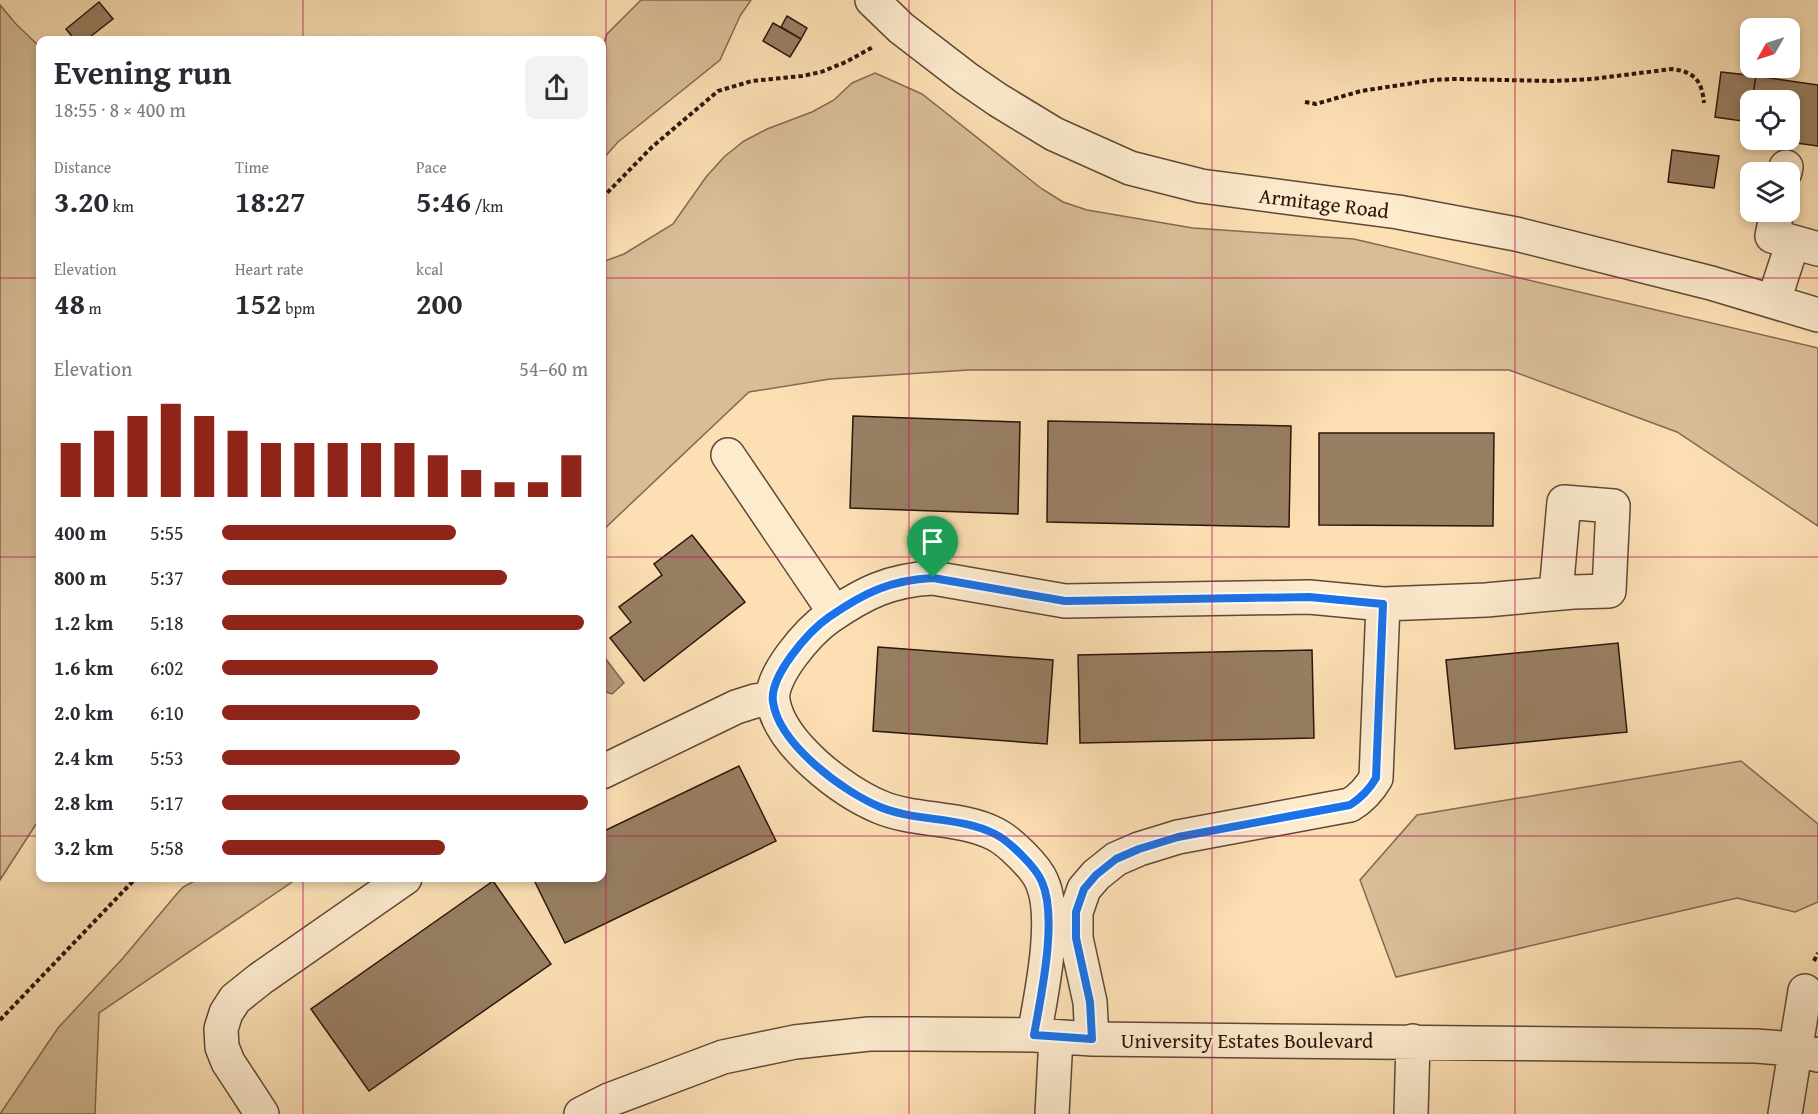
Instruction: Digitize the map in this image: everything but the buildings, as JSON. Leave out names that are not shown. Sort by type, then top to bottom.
[{"type":"street","name":"Armitage Road","points":[[872,0],[901,28],[966,78],[1054,134],[1130,168],[1201,186],[1398,212],[1516,234],[1774,300],[1818,315]]},
{"type":"street","points":[[1774,300],[1806,246],[1772,236],[1775,222]]},
{"type":"street","points":[[728,455],[834,613]]},
{"type":"street","points":[[1052,1114],[1045,1036],[1048,912],[1042,881],[1026,860],[995,834],[971,826],[881,807],[843,787],[821,770],[784,729],[776,715],[772,699],[775,683],[786,663],[826,618],[868,593],[889,584],[912,579],[933,578],[1065,601],[1309,597],[1383,604],[1486,600],[1556,593]]},
{"type":"street","points":[[1092,1039],[1090,1002],[1076,938],[1076,912],[1084,889],[1096,875],[1116,859],[1139,849],[1178,837],[1350,805],[1360,799],[1369,789],[1376,778],[1383,604]]},
{"type":"street","points":[[606,770],[736,707],[772,699]]},
{"type":"street","points":[[262,1114],[228,1062],[222,1047],[221,1029],[226,1013],[236,999],[260,979],[399,882]]},
{"type":"street","points":[[1785,1114],[1807,1052],[1804,991]]},
{"type":"street","name":"University Estates Boulevard","points":[[581,1114],[609,1100],[723,1057],[795,1042],[869,1034],[1045,1036],[1092,1039],[1756,1046],[1807,1052]]},
{"type":"street","points":[[1411,1114],[1413,1041]]},
{"type":"path","points":[[606,194],[652,147],[718,91],[752,81],[821,72],[867,51],[901,28]]},
{"type":"path","points":[[1305,102],[1316,104],[1361,90],[1433,80],[1563,81],[1672,69],[1692,74],[1703,91],[1704,103]]},
{"type":"path","points":[[0,1020],[132,882]]},
{"type":"shaded area","points":[[641,0],[751,0],[740,16],[720,60],[618,142],[606,156],[607,34]]},
{"type":"shaded area","points":[[0,5],[36,43],[36,824],[0,880]]},
{"type":"shaded area","points":[[875,73],[922,94],[1042,189],[1063,202],[1087,210],[1193,228],[1354,239],[1818,348],[1818,526],[1677,432],[1509,370],[968,370],[830,379],[749,392],[606,527],[606,261],[624,254],[673,224],[706,177],[724,157],[744,141],[767,129],[812,112],[834,100],[852,83]]},
{"type":"shaded area","points":[[606,659],[624,683],[612,694],[606,692]]},
{"type":"shaded area","points":[[1741,761],[1818,824],[1818,902],[1795,912],[1737,898],[1396,977],[1360,880],[1417,815]]},
{"type":"shaded area","points":[[192,882],[292,882],[99,1013],[95,1114],[0,1114],[58,1028],[123,958],[183,887]]},
{"type":"route","points":[[933,578],[1065,601],[1309,597],[1383,604],[1376,778],[1369,789],[1360,799],[1350,805],[1178,837],[1139,849],[1116,859],[1096,875],[1084,889],[1076,912],[1076,938],[1090,1002],[1092,1039],[1034,1035],[1047,951],[1048,912],[1042,881],[1026,860],[995,834],[971,826],[901,813],[858,796],[821,770],[784,729],[776,715],[772,699],[775,683],[786,663],[826,618],[868,593],[889,584],[912,579],[933,578]]}]
